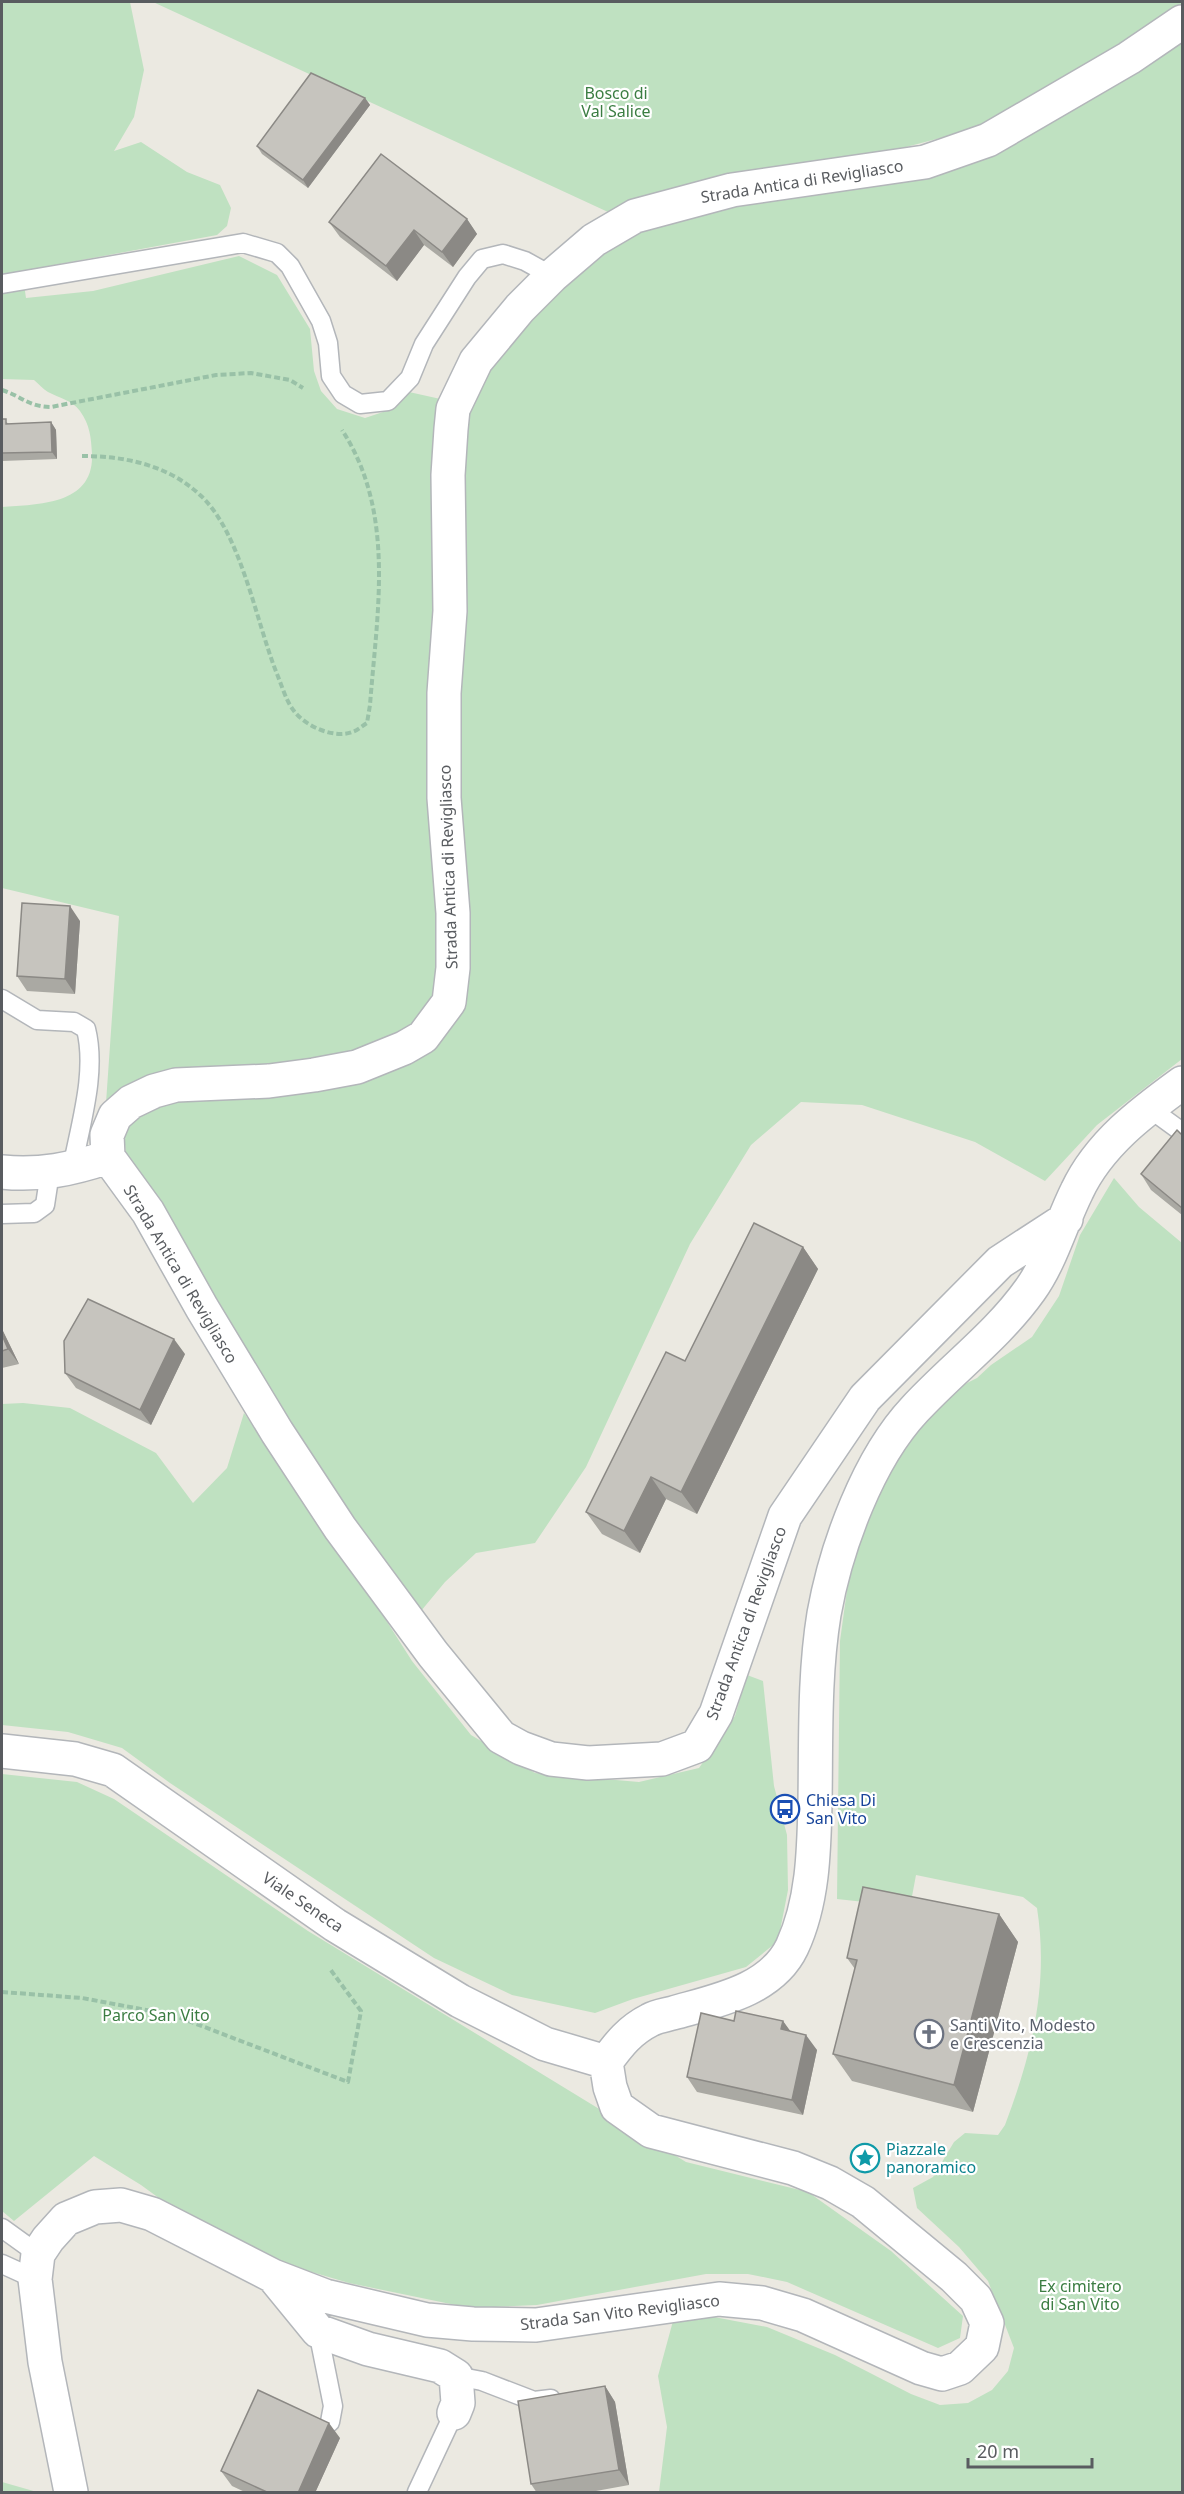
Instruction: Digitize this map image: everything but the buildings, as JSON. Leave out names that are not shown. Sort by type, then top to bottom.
[{"type":"street","name":"Strada Antica di Revigliasco","points":[[1066,1219],[1000,1262],[865,1398],[785,1516],[716,1714],[697,1746],[662,1759],[588,1764],[551,1759],[521,1748],[501,1737],[433,1654],[334,1519],[202,1308],[148,1212],[108,1157],[107,1135],[115,1116],[131,1102],[154,1091],[176,1085],[269,1081],[357,1067],[404,1048],[423,1037],[449,1002],[453,968],[453,913],[444,798],[444,693],[450,611],[448,475],[453,409],[476,361],[520,308],[552,276],[594,240],[635,216],[732,190],[925,162],[988,140],[1129,58],[1182,22]]},
{"type":"street","points":[[606,2062],[625,2037],[651,2019],[750,1989],[774,1972],[792,1948],[813,1870],[818,1684],[824,1614],[838,1556],[864,1490],[890,1442],[913,1410],[1001,1326],[1032,1288],[1066,1219],[1077,1190],[1096,1159],[1128,1124],[1182,1083]]},
{"type":"street","points":[[2,1172],[29,1175],[61,1170],[108,1157]]},
{"type":"street","name":"Viale Seneca","points":[[2,1751],[75,1758],[113,1770],[335,1925],[460,2001],[545,2044],[606,2062]]},
{"type":"street","name":"Strada San Vito Revigliasco","points":[[37,2267],[48,2239],[66,2219],[95,2207],[121,2205],[152,2214],[273,2276],[325,2296],[427,2320],[473,2324],[536,2325],[719,2299],[762,2303],[803,2315],[921,2368],[942,2374],[960,2368],[982,2347],[987,2323],[976,2299],[954,2277],[863,2202],[830,2183],[793,2168],[651,2131],[617,2107],[610,2087],[606,2062]]},
{"type":"street","points":[[37,2267],[45,2362],[71,2493]]},
{"type":"street","name":"Strada San Vito Revigliasco","points":[[273,2276],[318,2331]]},
{"type":"street","points":[[318,2331],[368,2349],[441,2366],[456,2376],[458,2403],[454,2413]]},
{"type":"lane","points":[[2,284],[243,243],[259,246],[277,253],[290,266],[321,321],[328,343],[331,376],[343,394],[360,404],[388,401],[410,378],[424,344],[467,277],[483,260],[502,254],[525,261],[552,276]]},
{"type":"lane","points":[[2,999],[37,1020],[74,1022],[86,1029],[90,1045],[87,1083],[61,1170],[45,1204],[34,1214],[2,1214]]},
{"type":"lane","points":[[1149,1108],[1182,1132]]},
{"type":"lane","points":[[2,2228],[37,2267]]},
{"type":"lane","points":[[2,2264],[37,2267]]},
{"type":"lane","points":[[318,2331],[333,2406],[330,2422]]},
{"type":"lane","points":[[456,2376],[482,2381],[534,2401],[570,2396]]},
{"type":"lane","points":[[417,2493],[454,2413]]},
{"type":"path","points":[[2,390],[15,394],[33,407],[51,407],[216,375],[251,373],[290,380],[306,390]]},
{"type":"path","points":[[82,456],[114,456],[147,464],[175,475],[201,495],[223,523],[273,664],[295,712],[312,726],[332,733],[351,733],[367,723],[370,705],[381,569],[380,535],[360,460],[338,424]]},
{"type":"path","points":[[2,1992],[82,1998],[173,2016],[348,2082],[361,2011],[323,1958],[335,1925]]},
{"type":"green space","points":[[2,2],[130,2],[144,70],[134,117],[114,151],[141,142],[187,172],[220,185],[231,208],[227,226],[217,235],[22,271],[26,298],[93,291],[239,256],[277,275],[310,329],[314,371],[321,391],[337,409],[365,418],[392,409],[409,392],[445,400],[442,983],[426,1021],[388,1045],[106,1103],[119,916],[2,888],[2,507],[47,502],[74,492],[84,483],[90,471],[92,454],[88,426],[80,411],[73,404],[48,392],[34,380],[2,379]]},
{"type":"green space","name":"Bosco di Val Salice","points":[[153,2],[1182,2],[1182,5],[1139,39],[982,127],[868,157],[649,198],[608,212]]},
{"type":"green space","points":[[1182,38],[1182,1059],[1097,1125],[1045,1181],[975,1142],[862,1105],[801,1102],[751,1145],[690,1244],[586,1467],[535,1543],[476,1553],[445,1582],[421,1611],[297,1441],[163,1206],[126,1154],[124,1135],[130,1123],[154,1104],[444,1033],[460,835],[462,465],[468,409],[485,371],[525,321],[584,265],[646,224],[701,206],[936,171]]},
{"type":"green space","name":"Ex cimitero di San Vito","points":[[1114,1178],[1139,1207],[1182,1243],[1182,2492],[659,2492],[667,2427],[658,2376],[673,2321],[714,2317],[767,2327],[835,2355],[911,2394],[940,2405],[968,2403],[992,2390],[1008,2371],[1014,2348],[988,2281],[959,2247],[917,2208],[913,2188],[933,2177],[954,2142],[965,2133],[998,2135],[1005,2125],[1023,2072],[1036,2018],[1041,1964],[1037,1908],[1023,1897],[916,1875],[910,1907],[837,1899],[840,1641],[856,1548],[891,1470],[925,1421],[961,1386],[977,1378],[991,1365],[1032,1337],[1059,1296],[1080,1235]]},
{"type":"green space","points":[[23,1403],[70,1408],[156,1453],[193,1503],[227,1468],[244,1413],[326,1526],[412,1661],[471,1735],[535,1773],[639,1782],[699,1768],[735,1716],[747,1675],[763,1681],[774,1786],[787,1835],[788,1890],[778,1941],[746,1967],[633,1999],[595,2013],[512,1995],[434,1958],[170,1783],[122,1748],[68,1732],[2,1725],[2,1404]]},
{"type":"green space","name":"Parco San Vito","points":[[2,1774],[77,1782],[114,1799],[308,1931],[686,2162],[808,2192],[891,2251],[963,2316],[960,2338],[938,2348],[787,2282],[748,2274],[706,2274],[537,2305],[470,2308],[349,2283],[254,2255],[185,2217],[141,2185],[94,2156],[14,2221],[2,2211]]},
{"type":"green space","points":[[2,2482],[37,2492],[2,2492]]},
{"type":"place","name":"Chiesa Di San Vito","points":[[785,1809]]},
{"type":"place","name":"Santi Vito, Modesto e Crescenzia","points":[[929,2034]]},
{"type":"place","name":"Piazzale panoramico","points":[[865,2158]]}]
